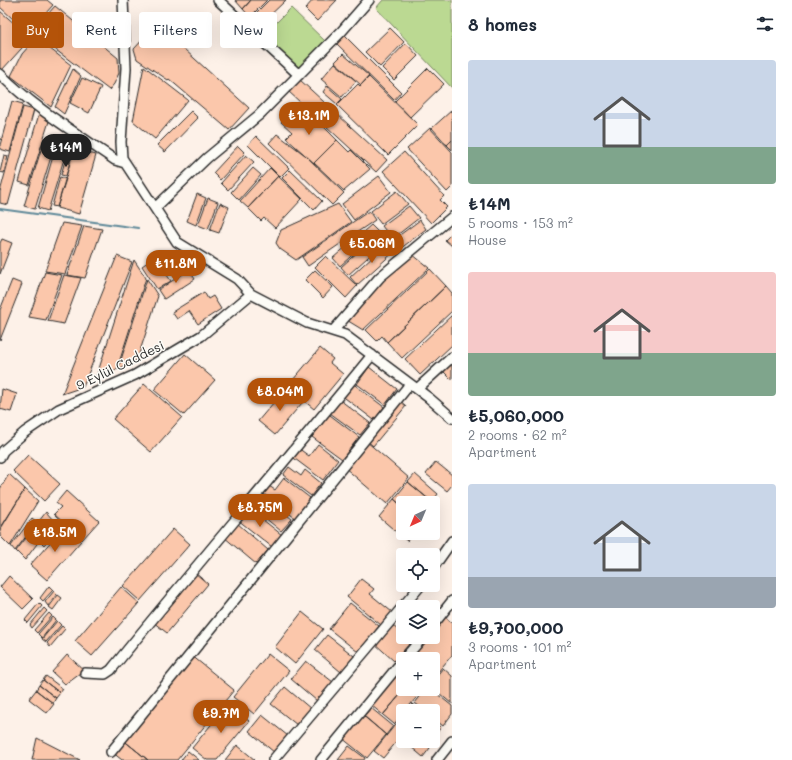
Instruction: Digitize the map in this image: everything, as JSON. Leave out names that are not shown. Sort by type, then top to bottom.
[{"type":"street","points":[[123,0],[126,68],[121,142],[122,158],[177,242],[237,279],[251,294],[307,323],[345,335],[414,386],[452,418]]},
{"type":"street","points":[[218,0],[299,75]]},
{"type":"street","points":[[155,208],[207,158],[259,115],[341,32],[369,0]]},
{"type":"street","points":[[0,74],[14,89],[115,160],[125,164]]},
{"type":"street","points":[[333,332],[380,277],[452,217]]},
{"type":"street","name":"9 Eylül Caddesi","points":[[1,452],[25,432],[59,409],[135,376],[201,336],[251,294]]},
{"type":"street","points":[[85,673],[105,674],[111,670],[172,594],[308,434],[372,355]]},
{"type":"street","points":[[111,752],[414,386],[452,357]]},
{"type":"street","points":[[440,558],[452,541]]},
{"type":"street","points":[[273,760],[415,592]]},
{"type":"street","points":[[440,616],[452,601]]},
{"type":"street","points":[[409,652],[417,644]]},
{"type":"street","points":[[320,760],[396,668]]},
{"type":"street","points":[[437,760],[452,741]]},
{"type":"green space","points":[[383,0],[452,0],[452,88],[376,8]]},
{"type":"green space","points":[[291,8],[325,41],[298,68],[277,48],[277,22]]},
{"type":"building","points":[[0,0],[47,0],[53,5],[47,12],[12,12],[12,18],[0,7]]},
{"type":"building","points":[[235,0],[251,0],[243,9]]},
{"type":"building","points":[[251,0],[267,0],[255,12],[246,12],[243,9]]},
{"type":"building","points":[[269,0],[286,0],[273,12],[257,12]]},
{"type":"building","points":[[313,0],[337,0],[317,21],[305,9]]},
{"type":"building","points":[[55,6],[62,12],[50,12]]},
{"type":"building","points":[[0,11],[12,21],[12,48],[22,48],[2,70],[0,68]]},
{"type":"building","points":[[64,13],[72,20],[72,48],[106,48],[118,58],[119,73],[114,84],[109,90],[53,48],[64,48]]},
{"type":"building","points":[[390,28],[404,42],[380,67],[365,52]]},
{"type":"building","points":[[343,34],[401,92],[394,100],[335,42]]},
{"type":"building","points":[[406,43],[418,56],[394,80],[382,68]]},
{"type":"building","points":[[139,44],[139,48],[184,49],[249,108],[229,130],[169,79],[168,80],[137,59],[134,49]]},
{"type":"building","points":[[27,48],[49,48],[71,65],[51,107],[11,76],[22,54]]},
{"type":"building","points":[[343,54],[369,76],[361,85],[335,62]]},
{"type":"building","points":[[335,63],[356,81],[342,97],[321,79]]},
{"type":"building","points":[[144,66],[188,100],[155,139],[133,121]]},
{"type":"building","points":[[428,68],[444,84],[410,117],[395,101]]},
{"type":"building","points":[[73,69],[81,76],[64,114],[55,107]]},
{"type":"building","points":[[369,77],[418,125],[388,155],[337,105],[358,84],[360,86]]},
{"type":"building","points":[[82,78],[101,87],[89,113],[70,103]]},
{"type":"building","points":[[299,79],[387,160],[376,172],[288,91]]},
{"type":"building","points":[[327,86],[342,99],[337,104],[323,92]]},
{"type":"building","points":[[12,101],[23,104],[10,152],[0,149],[0,145]]},
{"type":"building","points":[[23,107],[34,110],[8,205],[0,203],[0,192]]},
{"type":"building","points":[[452,110],[452,140],[447,145],[432,128]]},
{"type":"building","points":[[191,111],[198,118],[165,152],[157,145]]},
{"type":"building","points":[[291,112],[301,123],[310,113],[337,140],[314,163],[286,138],[292,132],[281,122]]},
{"type":"building","points":[[39,114],[50,118],[29,185],[19,182]]},
{"type":"building","points":[[430,128],[452,152],[452,187],[447,192],[407,149]]},
{"type":"building","points":[[277,134],[305,155],[344,193],[332,205],[269,143]]},
{"type":"building","points":[[256,136],[289,168],[280,177],[248,145]]},
{"type":"building","points":[[337,140],[349,152],[351,150],[370,169],[344,191],[314,163]]},
{"type":"building","points":[[452,140],[452,150],[447,145]]},
{"type":"building","points":[[43,143],[54,147],[35,209],[24,206]]},
{"type":"building","points":[[56,146],[67,149],[48,211],[38,208]]},
{"type":"building","points":[[238,146],[245,153],[220,180],[213,173]]},
{"type":"building","points":[[74,149],[96,155],[79,214],[57,208]]},
{"type":"building","points":[[404,152],[444,196],[440,200],[447,207],[431,223],[383,171]]},
{"type":"building","points":[[4,155],[8,156],[4,173],[0,172]]},
{"type":"building","points":[[246,155],[254,162],[228,190],[221,183]]},
{"type":"building","points":[[65,161],[70,162],[66,176],[61,175]]},
{"type":"building","points":[[253,168],[261,175],[239,200],[231,192]]},
{"type":"building","points":[[270,168],[278,176],[248,208],[240,201]]},
{"type":"building","points":[[290,170],[322,201],[314,210],[282,178]]},
{"type":"building","points":[[278,176],[302,199],[275,228],[264,218],[261,221],[248,208]]},
{"type":"building","points":[[379,176],[391,192],[354,220],[342,204]]},
{"type":"building","points":[[60,177],[66,179],[57,207],[52,206]]},
{"type":"building","points":[[397,191],[408,204],[381,224],[371,211]]},
{"type":"building","points":[[197,194],[206,198],[196,225],[187,221]]},
{"type":"building","points":[[208,198],[218,202],[208,229],[198,225]]},
{"type":"building","points":[[220,203],[229,207],[219,233],[210,230]]},
{"type":"building","points":[[338,204],[351,222],[296,260],[280,249],[276,243],[281,230]]},
{"type":"building","points":[[409,206],[419,218],[392,239],[382,226]]},
{"type":"building","points":[[369,211],[375,220],[308,266],[302,257]]},
{"type":"building","points":[[420,220],[426,229],[400,249],[393,240]]},
{"type":"building","points":[[62,223],[82,226],[65,274],[45,271]]},
{"type":"building","points":[[371,225],[378,232],[340,266],[333,258]]},
{"type":"building","points":[[84,226],[102,229],[85,278],[67,275]]},
{"type":"building","points":[[379,233],[386,241],[348,275],[341,267]]},
{"type":"building","points":[[452,233],[452,246],[445,240]]},
{"type":"building","points":[[2,239],[12,243],[0,274],[0,243]]},
{"type":"building","points":[[387,243],[395,251],[357,285],[350,277]]},
{"type":"building","points":[[412,254],[429,268],[363,330],[345,319],[384,276]]},
{"type":"building","points":[[117,256],[132,262],[83,387],[62,394]]},
{"type":"building","points":[[326,256],[357,286],[346,298],[315,267]]},
{"type":"building","points":[[155,257],[171,281],[157,289],[142,266]]},
{"type":"building","points":[[134,260],[146,278],[117,369],[96,378]]},
{"type":"building","points":[[430,269],[446,286],[387,342],[382,336],[377,341],[366,330]]},
{"type":"building","points":[[189,270],[195,279],[164,299],[158,290]]},
{"type":"building","points":[[315,270],[333,287],[323,298],[305,280]]},
{"type":"building","points":[[45,272],[62,275],[46,320],[29,317]]},
{"type":"building","points":[[64,275],[81,278],[64,324],[48,321]]},
{"type":"building","points":[[147,279],[158,296],[137,360],[118,369]]},
{"type":"building","points":[[12,280],[22,284],[0,340],[0,310]]},
{"type":"building","points":[[446,286],[452,293],[452,311],[402,358],[387,342]]},
{"type":"building","points":[[204,292],[208,299],[213,296],[221,309],[198,324],[189,311],[177,319],[172,312]]},
{"type":"building","points":[[452,315],[452,345],[420,375],[405,359]]},
{"type":"building","points":[[320,348],[333,359],[330,363],[343,374],[314,409],[287,387]]},
{"type":"building","points":[[185,354],[215,380],[184,415],[154,390]]},
{"type":"building","points":[[452,360],[452,380],[442,370]]},
{"type":"building","points":[[369,367],[397,389],[385,405],[357,384]]},
{"type":"building","points":[[351,382],[384,407],[374,420],[341,395]]},
{"type":"building","points":[[144,384],[182,417],[151,452],[113,419]]},
{"type":"building","points":[[2,389],[17,394],[11,412],[0,409]]},
{"type":"building","points":[[285,389],[302,403],[275,435],[258,421]]},
{"type":"building","points":[[340,400],[370,423],[360,435],[330,413]]},
{"type":"building","points":[[399,400],[406,406],[373,446],[365,439]]},
{"type":"building","points":[[326,412],[359,437],[342,459],[312,437],[323,423],[320,420]]},
{"type":"building","points":[[366,441],[409,478],[387,504],[344,467]]},
{"type":"building","points":[[318,444],[338,460],[323,480],[291,456],[298,448],[309,456]]},
{"type":"building","points":[[28,455],[60,484],[44,501],[13,471]]},
{"type":"building","points":[[436,462],[452,475],[452,485],[447,491],[426,474]]},
{"type":"building","points":[[289,467],[301,476],[305,470],[321,483],[311,496],[283,475]]},
{"type":"building","points":[[9,474],[25,489],[0,529],[0,489]]},
{"type":"building","points":[[415,474],[438,494],[436,496],[425,496],[408,482]]},
{"type":"building","points":[[284,478],[310,498],[295,518],[260,491],[266,484],[275,490]]},
{"type":"building","points":[[408,482],[425,496],[396,496]]},
{"type":"building","points":[[25,489],[38,501],[10,546],[0,536],[0,530]]},
{"type":"building","points":[[66,491],[99,521],[82,540],[54,514],[61,507],[56,503]]},
{"type":"building","points":[[263,496],[292,519],[281,531],[253,508]]},
{"type":"building","points":[[394,499],[396,501],[396,532],[379,517]]},
{"type":"building","points":[[248,508],[282,535],[272,547],[238,520]]},
{"type":"building","points":[[46,512],[54,521],[25,560],[16,551]]},
{"type":"building","points":[[32,518],[37,522],[15,551],[11,546]]},
{"type":"building","points":[[57,521],[61,525],[44,545],[40,541]]},
{"type":"building","points":[[237,523],[268,550],[256,564],[224,537]]},
{"type":"building","points":[[64,527],[81,541],[47,580],[30,565]]},
{"type":"building","points":[[173,529],[190,544],[140,601],[123,586]]},
{"type":"building","points":[[194,572],[208,584],[167,633],[153,622]]},
{"type":"building","points":[[9,576],[33,599],[23,609],[0,587]]},
{"type":"building","points":[[361,579],[374,589],[370,594],[392,612],[381,625],[347,597]]},
{"type":"building","points":[[49,586],[53,590],[43,601],[40,598]]},
{"type":"building","points":[[121,587],[139,603],[92,656],[75,641]]},
{"type":"building","points":[[54,591],[57,594],[48,606],[45,602]]},
{"type":"building","points":[[58,595],[62,598],[53,610],[49,607]]},
{"type":"building","points":[[39,603],[42,606],[28,623],[25,620]]},
{"type":"building","points":[[350,603],[379,626],[358,652],[329,629]]},
{"type":"building","points":[[44,608],[47,611],[32,628],[30,625]]},
{"type":"building","points":[[302,612],[323,629],[295,664],[275,647]]},
{"type":"building","points":[[49,613],[52,616],[37,633],[34,630]]},
{"type":"building","points":[[443,615],[452,623],[452,655],[440,670],[440,652],[413,652],[420,644],[440,644],[440,619]]},
{"type":"building","points":[[53,617],[56,620],[42,638],[38,634]]},
{"type":"building","points":[[57,621],[61,625],[46,642],[42,639]]},
{"type":"building","points":[[390,623],[396,628],[396,644],[409,644],[402,652],[396,652],[396,659],[394,661],[373,642]]},
{"type":"building","points":[[62,626],[65,629],[50,647],[47,643]]},
{"type":"building","points":[[327,635],[354,656],[341,672],[315,650]]},
{"type":"building","points":[[268,654],[289,671],[254,714],[233,697]]},
{"type":"building","points":[[67,655],[84,670],[65,684],[52,672]]},
{"type":"building","points":[[191,655],[234,690],[177,760],[148,760],[122,739]]},
{"type":"building","points":[[306,661],[333,682],[317,701],[291,679]]},
{"type":"building","points":[[443,668],[452,676],[452,704],[440,694],[440,672]]},
{"type":"building","points":[[396,674],[396,696],[399,696],[383,715],[371,705]]},
{"type":"building","points":[[46,676],[63,689],[60,693],[43,680]]},
{"type":"building","points":[[43,680],[60,693],[56,698],[39,685]]},
{"type":"building","points":[[39,685],[56,698],[53,703],[36,690]]},
{"type":"building","points":[[285,687],[311,709],[297,725],[271,704]]},
{"type":"building","points":[[36,690],[54,704],[47,713],[29,699]]},
{"type":"building","points":[[399,696],[418,696],[411,704],[396,704],[396,722],[394,724],[383,715]]},
{"type":"building","points":[[420,696],[440,696],[452,706],[452,714],[443,726],[440,724],[440,704],[415,703]]},
{"type":"building","points":[[228,704],[249,721],[217,760],[207,760],[192,748]]},
{"type":"building","points":[[371,708],[393,726],[386,735],[364,716]]},
{"type":"building","points":[[361,714],[386,735],[367,758],[342,738]]},
{"type":"building","points":[[262,715],[288,736],[275,753],[249,731]]},
{"type":"building","points":[[396,724],[396,742],[383,758],[374,751]]},
{"type":"building","points":[[37,738],[80,760],[32,760]]},
{"type":"building","points":[[122,739],[148,760],[122,760],[112,752]]},
{"type":"building","points":[[237,745],[255,760],[225,760]]},
{"type":"building","points":[[349,746],[365,758],[364,760],[338,760]]},
{"type":"building","points":[[412,748],[430,748],[423,757]]},
{"type":"building","points":[[188,751],[199,760],[181,760]]},
{"type":"waterway","points":[[0,209],[138,228]]}]
